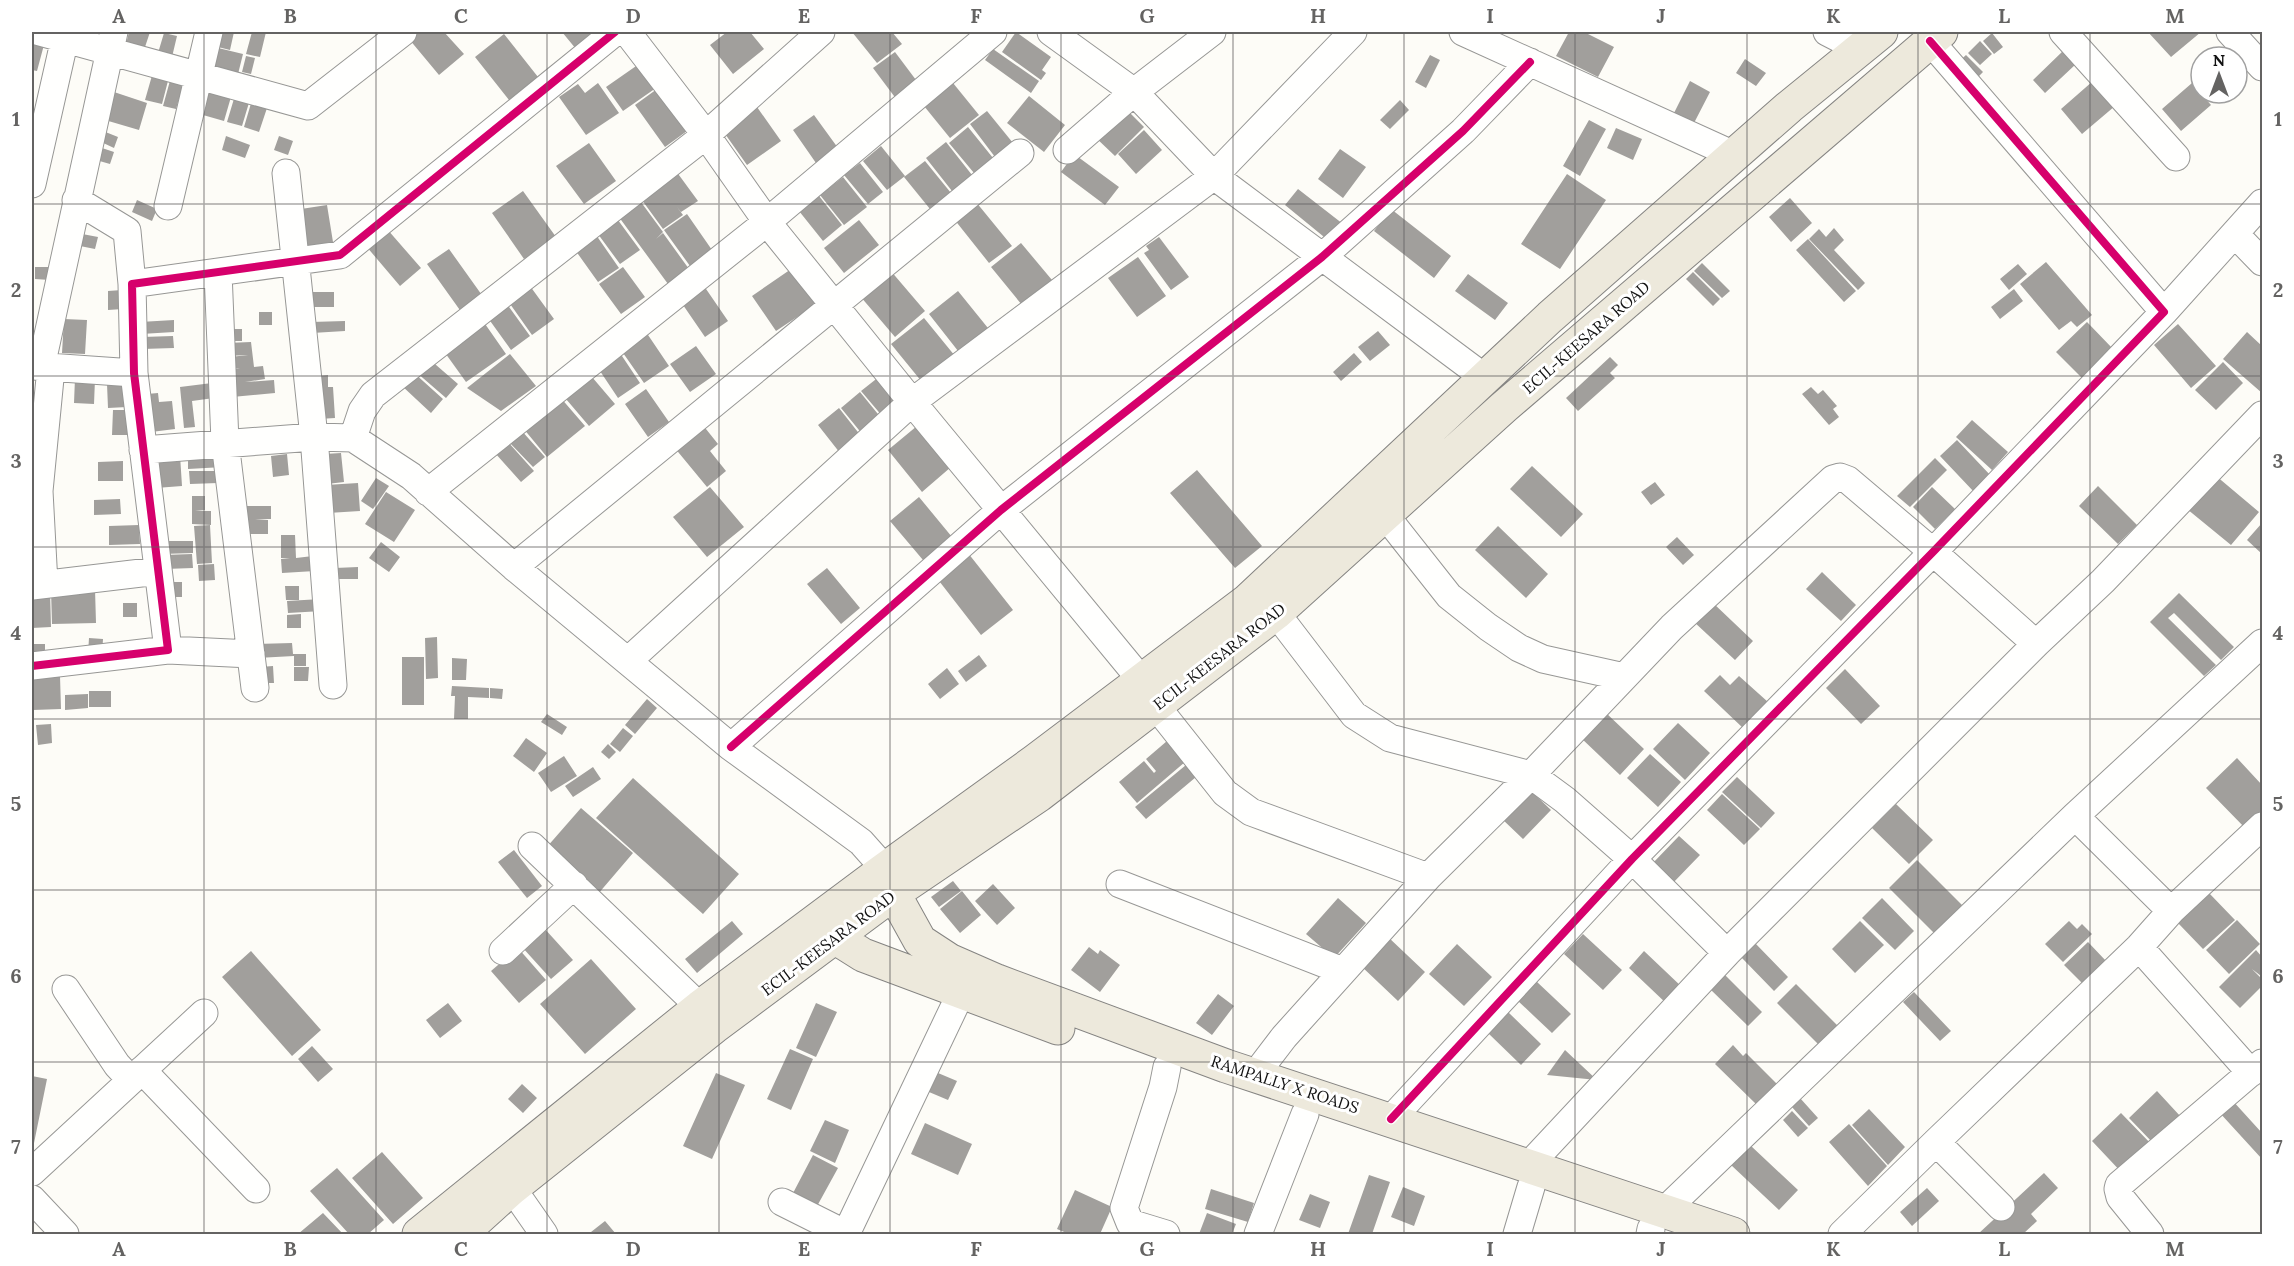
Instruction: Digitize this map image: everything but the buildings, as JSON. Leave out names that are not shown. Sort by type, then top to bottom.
[{"type":"main road","name":"ECIL-KEESARA ROAD","points":[[1149,693],[1276,613],[1504,407],[1935,37]]},
{"type":"main road","name":"ECIL-KEESARA ROAD","points":[[461,1234],[512,1188],[714,1027],[827,929],[888,883],[1039,795],[1550,317],[1734,155],[1870,40]]},
{"type":"main road","name":"RAMPALLY X ROADS","points":[[888,883],[920,941],[949,960],[967,981],[1167,1067],[1305,1114],[1530,1176]]},
{"type":"main road","name":"ECIL-KEESARA ROAD","points":[[419,1234],[700,1007],[827,929]]},
{"type":"main road","name":"RAMPALLY X ROADS","points":[[827,929],[863,955],[967,981],[1391,1119],[1658,1227],[1733,1234]]},
{"type":"street","points":[[168,206],[209,32]]},
{"type":"street","points":[[32,184],[52,35],[111,41],[198,76],[308,106],[403,32]]},
{"type":"street","points":[[132,285],[340,255],[615,32]]},
{"type":"street","points":[[627,32],[706,135],[767,222],[1149,693],[1226,793],[1251,812],[1428,877]]},
{"type":"street","points":[[353,438],[362,411],[373,395],[706,135],[821,32]]},
{"type":"street","points":[[428,492],[767,222],[993,32]]},
{"type":"street","points":[[1051,32],[1134,92],[1214,176],[1485,378]]},
{"type":"street","points":[[1067,150],[1134,92],[1212,32]]},
{"type":"street","points":[[629,660],[912,402],[1214,176],[1353,32]]},
{"type":"street","points":[[1463,32],[1734,155]]},
{"type":"street","points":[[1827,32],[1870,40]]},
{"type":"street","points":[[2063,32],[2176,157]]},
{"type":"street","points":[[2230,32],[2262,67]]},
{"type":"street","points":[[1935,37],[2164,312]]},
{"type":"street","points":[[111,41],[41,367],[38,585],[158,571]]},
{"type":"street","points":[[731,747],[1001,510],[1322,257],[1463,131],[1530,62]]},
{"type":"street","points":[[514,567],[1020,153]]},
{"type":"street","points":[[286,173],[314,436],[333,685]]},
{"type":"street","points":[[76,200],[127,231],[132,285],[134,374],[168,650]]},
{"type":"street","points":[[1391,1119],[1632,859],[2164,312],[2262,203]]},
{"type":"street","points":[[2235,234],[2262,262]]},
{"type":"street","points":[[218,272],[225,442],[255,688]]},
{"type":"street","points":[[41,367],[134,374]]},
{"type":"street","points":[[1517,1234],[1530,1176],[1727,953],[2103,580],[2262,415]]},
{"type":"street","points":[[143,450],[314,436],[353,438],[411,477],[514,567],[629,660],[731,747],[861,842],[877,860],[888,883]]},
{"type":"street","points":[[1255,1075],[1284,1037],[1428,877],[1531,775],[1672,627],[1833,479],[1840,477],[1848,480],[2036,644]]},
{"type":"street","points":[[1385,515],[1449,596],[1488,627],[1519,648],[1543,659],[1624,677]]},
{"type":"street","points":[[1276,613],[1354,715],[1390,738],[1531,775],[1565,800],[1632,859],[1727,953]]},
{"type":"street","points":[[1658,1227],[2075,816],[2262,643]]},
{"type":"street","points":[[32,666],[168,650],[251,654]]},
{"type":"street","points":[[2075,816],[2171,911]]},
{"type":"street","points":[[1842,1234],[2139,947],[2171,911],[2262,826]]},
{"type":"street","points":[[532,846],[700,1007]]},
{"type":"street","points":[[1120,884],[1343,970]]},
{"type":"street","points":[[503,951],[574,885]]},
{"type":"street","points":[[2139,947],[2257,1068],[2119,1185],[2120,1197],[2150,1234]]},
{"type":"street","points":[[782,1202],[846,1234],[967,981]]},
{"type":"street","points":[[66,989],[117,1065],[137,1075],[256,1189]]},
{"type":"street","points":[[32,1172],[204,1013]]},
{"type":"street","points":[[1166,1234],[1130,1223],[1124,1208],[1163,1087],[1167,1067]]},
{"type":"street","points":[[1258,1234],[1305,1114]]},
{"type":"street","points":[[1936,1142],[2001,1207]]},
{"type":"street","points":[[512,1188],[544,1234]]},
{"type":"street","points":[[32,1199],[65,1234]]},
{"type":"cycle path","points":[[32,666],[168,650],[134,373],[132,284],[340,255],[615,32]]},
{"type":"cycle path","points":[[1391,1119],[1632,859],[2164,312],[1930,41]]},
{"type":"cycle path","points":[[731,747],[1001,510],[1322,257],[1463,131],[1530,62]]}]
